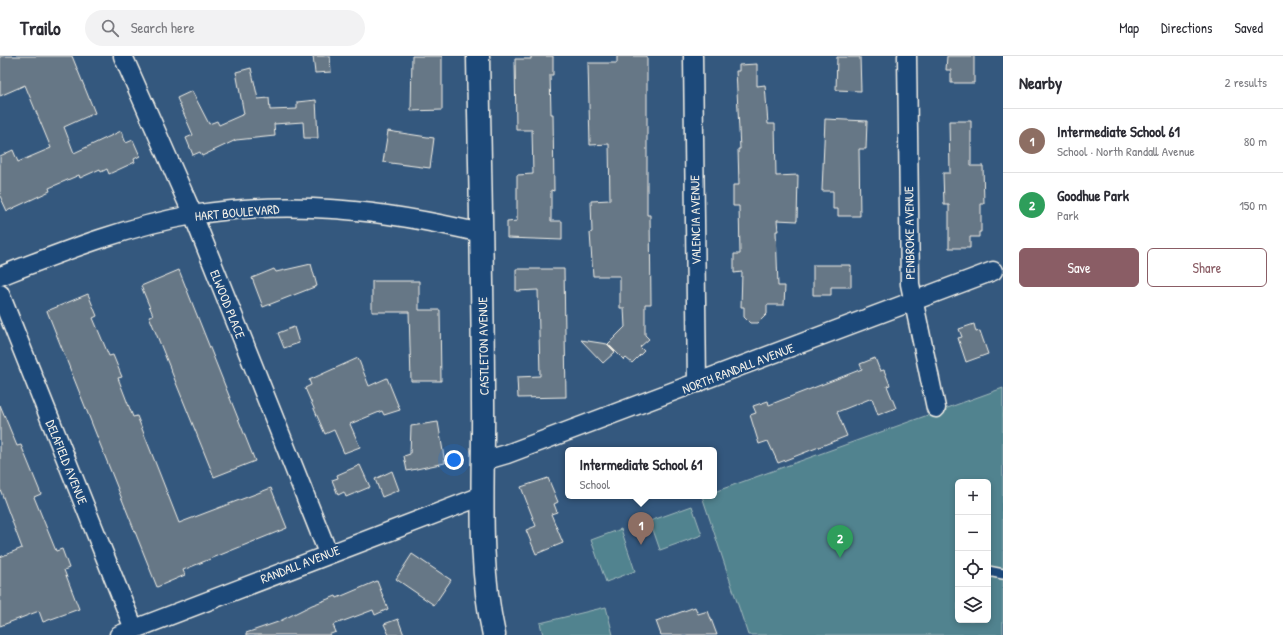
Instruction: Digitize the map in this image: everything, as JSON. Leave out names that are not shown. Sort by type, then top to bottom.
[{"type":"street","name":"ELWOOD PLACE","points":[[123,56],[193,216],[328,554]]},
{"type":"street","name":"CASTLETON AVENUE","points":[[478,56],[481,233],[482,496],[486,581],[494,635]]},
{"type":"street","name":"VALENCIA AVENUE","points":[[693,56],[698,383]]},
{"type":"street","name":"PENBROKE AVENUE","points":[[907,56],[910,284],[936,408]]},
{"type":"street","name":"HART BOULEVARD","points":[[0,276],[95,241],[193,216],[271,208],[334,208],[421,220],[481,233]]},
{"type":"street","name":"NORTH RANDALL AVENUE","points":[[483,461],[507,454],[698,383],[993,271]]},
{"type":"street","name":"DELAFIELD AVENUE","points":[[0,294],[126,632]]},
{"type":"street","name":"RANDALL AVENUE","points":[[126,632],[482,496]]},
{"type":"lane","points":[[991,572],[1003,574]]},
{"type":"green space","points":[[1003,388],[1003,635],[748,635],[703,499],[717,499],[717,491]]},
{"type":"green space","points":[[692,506],[702,535],[660,550],[650,521]]},
{"type":"green space","points":[[621,529],[635,571],[606,582],[591,540]]},
{"type":"green space","points":[[606,607],[613,635],[543,635],[540,623]]},
{"type":"building","points":[[0,56],[72,56],[95,113],[64,127],[74,153],[121,131],[126,143],[133,140],[140,156],[134,159],[135,162],[109,174],[107,169],[101,172],[100,169],[80,178],[79,175],[49,188],[50,191],[7,211],[0,196],[0,156],[13,150],[18,162],[51,148],[25,85],[0,96]]},
{"type":"building","points":[[313,56],[330,56],[331,72],[315,73]]},
{"type":"building","points":[[412,56],[442,56],[442,110],[411,111]]},
{"type":"building","points":[[531,56],[553,56],[553,75],[550,75],[551,114],[553,114],[554,191],[551,190],[551,221],[562,221],[562,240],[507,238],[507,222],[517,221],[517,175],[533,174],[532,130],[516,130],[515,59],[531,59]]},
{"type":"building","points":[[617,56],[647,56],[647,215],[650,215],[651,304],[645,304],[645,335],[649,339],[640,347],[644,351],[632,363],[626,358],[624,360],[608,344],[625,327],[624,308],[620,308],[620,276],[593,276],[590,233],[592,232],[591,201],[610,200],[609,144],[590,145],[588,63],[617,63]]},
{"type":"building","points":[[947,56],[974,56],[974,83],[951,83],[951,70],[946,70]]},
{"type":"building","points":[[837,57],[860,57],[861,91],[836,90]]},
{"type":"building","points":[[757,64],[757,86],[765,85],[768,124],[775,124],[776,176],[798,175],[797,221],[777,220],[778,286],[785,286],[784,305],[767,305],[767,314],[758,323],[750,323],[744,317],[744,307],[741,307],[742,272],[734,273],[734,254],[740,254],[739,206],[733,206],[733,185],[739,185],[738,149],[740,149],[736,71],[739,71],[739,65]]},
{"type":"building","points":[[251,68],[258,99],[269,98],[270,110],[297,109],[297,102],[316,100],[318,138],[304,138],[303,122],[274,124],[275,136],[236,140],[202,156],[200,152],[193,155],[186,138],[193,135],[177,98],[192,91],[209,124],[217,121],[219,125],[244,114],[236,72]]},
{"type":"building","points":[[825,119],[867,121],[866,149],[859,149],[860,216],[838,216],[838,209],[833,209],[833,191],[822,191]]},
{"type":"building","points":[[949,121],[971,121],[971,166],[983,166],[984,204],[981,204],[981,232],[979,232],[979,237],[970,237],[970,248],[949,248],[949,205],[944,205],[943,173],[950,173]]},
{"type":"building","points":[[388,131],[434,138],[430,168],[383,162]]},
{"type":"building","points":[[311,264],[317,286],[263,307],[252,278],[274,269],[276,272]]},
{"type":"building","points":[[813,265],[851,265],[851,287],[831,287],[831,295],[813,295]]},
{"type":"building","points":[[516,269],[564,269],[566,397],[518,398],[517,377],[540,376],[538,290],[516,291]]},
{"type":"building","points":[[179,270],[255,461],[214,477],[149,316],[153,315],[141,286]]},
{"type":"building","points":[[372,281],[419,281],[419,310],[440,310],[441,381],[411,381],[409,312],[372,312]]},
{"type":"building","points":[[88,294],[97,316],[93,318],[109,356],[113,355],[122,377],[118,378],[133,417],[137,416],[179,523],[271,488],[287,528],[183,570],[185,575],[157,587],[47,311]]},
{"type":"building","points":[[974,324],[976,332],[980,331],[988,354],[966,362],[958,338],[962,337],[959,329]]},
{"type":"building","points":[[294,327],[299,343],[284,348],[278,333]]},
{"type":"building","points":[[581,340],[607,344],[615,352],[603,363]]},
{"type":"building","points":[[358,358],[369,386],[387,378],[400,410],[384,415],[382,411],[350,424],[360,447],[344,453],[334,430],[325,434],[305,388],[311,385],[309,380]]},
{"type":"building","points":[[875,358],[880,371],[884,370],[890,385],[887,386],[896,408],[878,415],[872,398],[837,412],[847,436],[778,463],[768,441],[759,444],[750,415],[756,413],[753,406],[768,401],[769,405],[862,369],[860,364]]},
{"type":"building","points":[[0,405],[17,446],[21,445],[41,494],[34,497],[56,551],[62,549],[69,568],[64,570],[79,609],[43,622],[39,611],[0,626],[0,557],[22,548],[0,489]]},
{"type":"building","points":[[438,422],[445,463],[407,471],[404,456],[410,454],[411,426]]},
{"type":"building","points":[[360,465],[370,487],[346,497],[344,492],[338,495],[332,480],[338,478],[337,475]]},
{"type":"building","points":[[392,471],[399,490],[382,497],[375,479]]},
{"type":"building","points":[[548,478],[558,502],[554,504],[557,512],[551,514],[563,543],[536,554],[526,530],[536,526],[521,487]]},
{"type":"building","points":[[412,554],[451,580],[434,605],[396,579]]},
{"type":"building","points":[[377,581],[388,609],[375,615],[373,610],[333,625],[336,632],[328,635],[246,635],[246,633],[278,622],[312,605],[336,596],[337,598]]},
{"type":"building","points":[[695,607],[698,614],[708,611],[717,635],[661,635],[656,621]]},
{"type":"building","points":[[398,619],[404,635],[389,635],[384,624]]},
{"type":"place","name":"Intermediate School 61","points":[[641,545]]},
{"type":"place","name":"Goodhue Park","points":[[840,558]]}]
